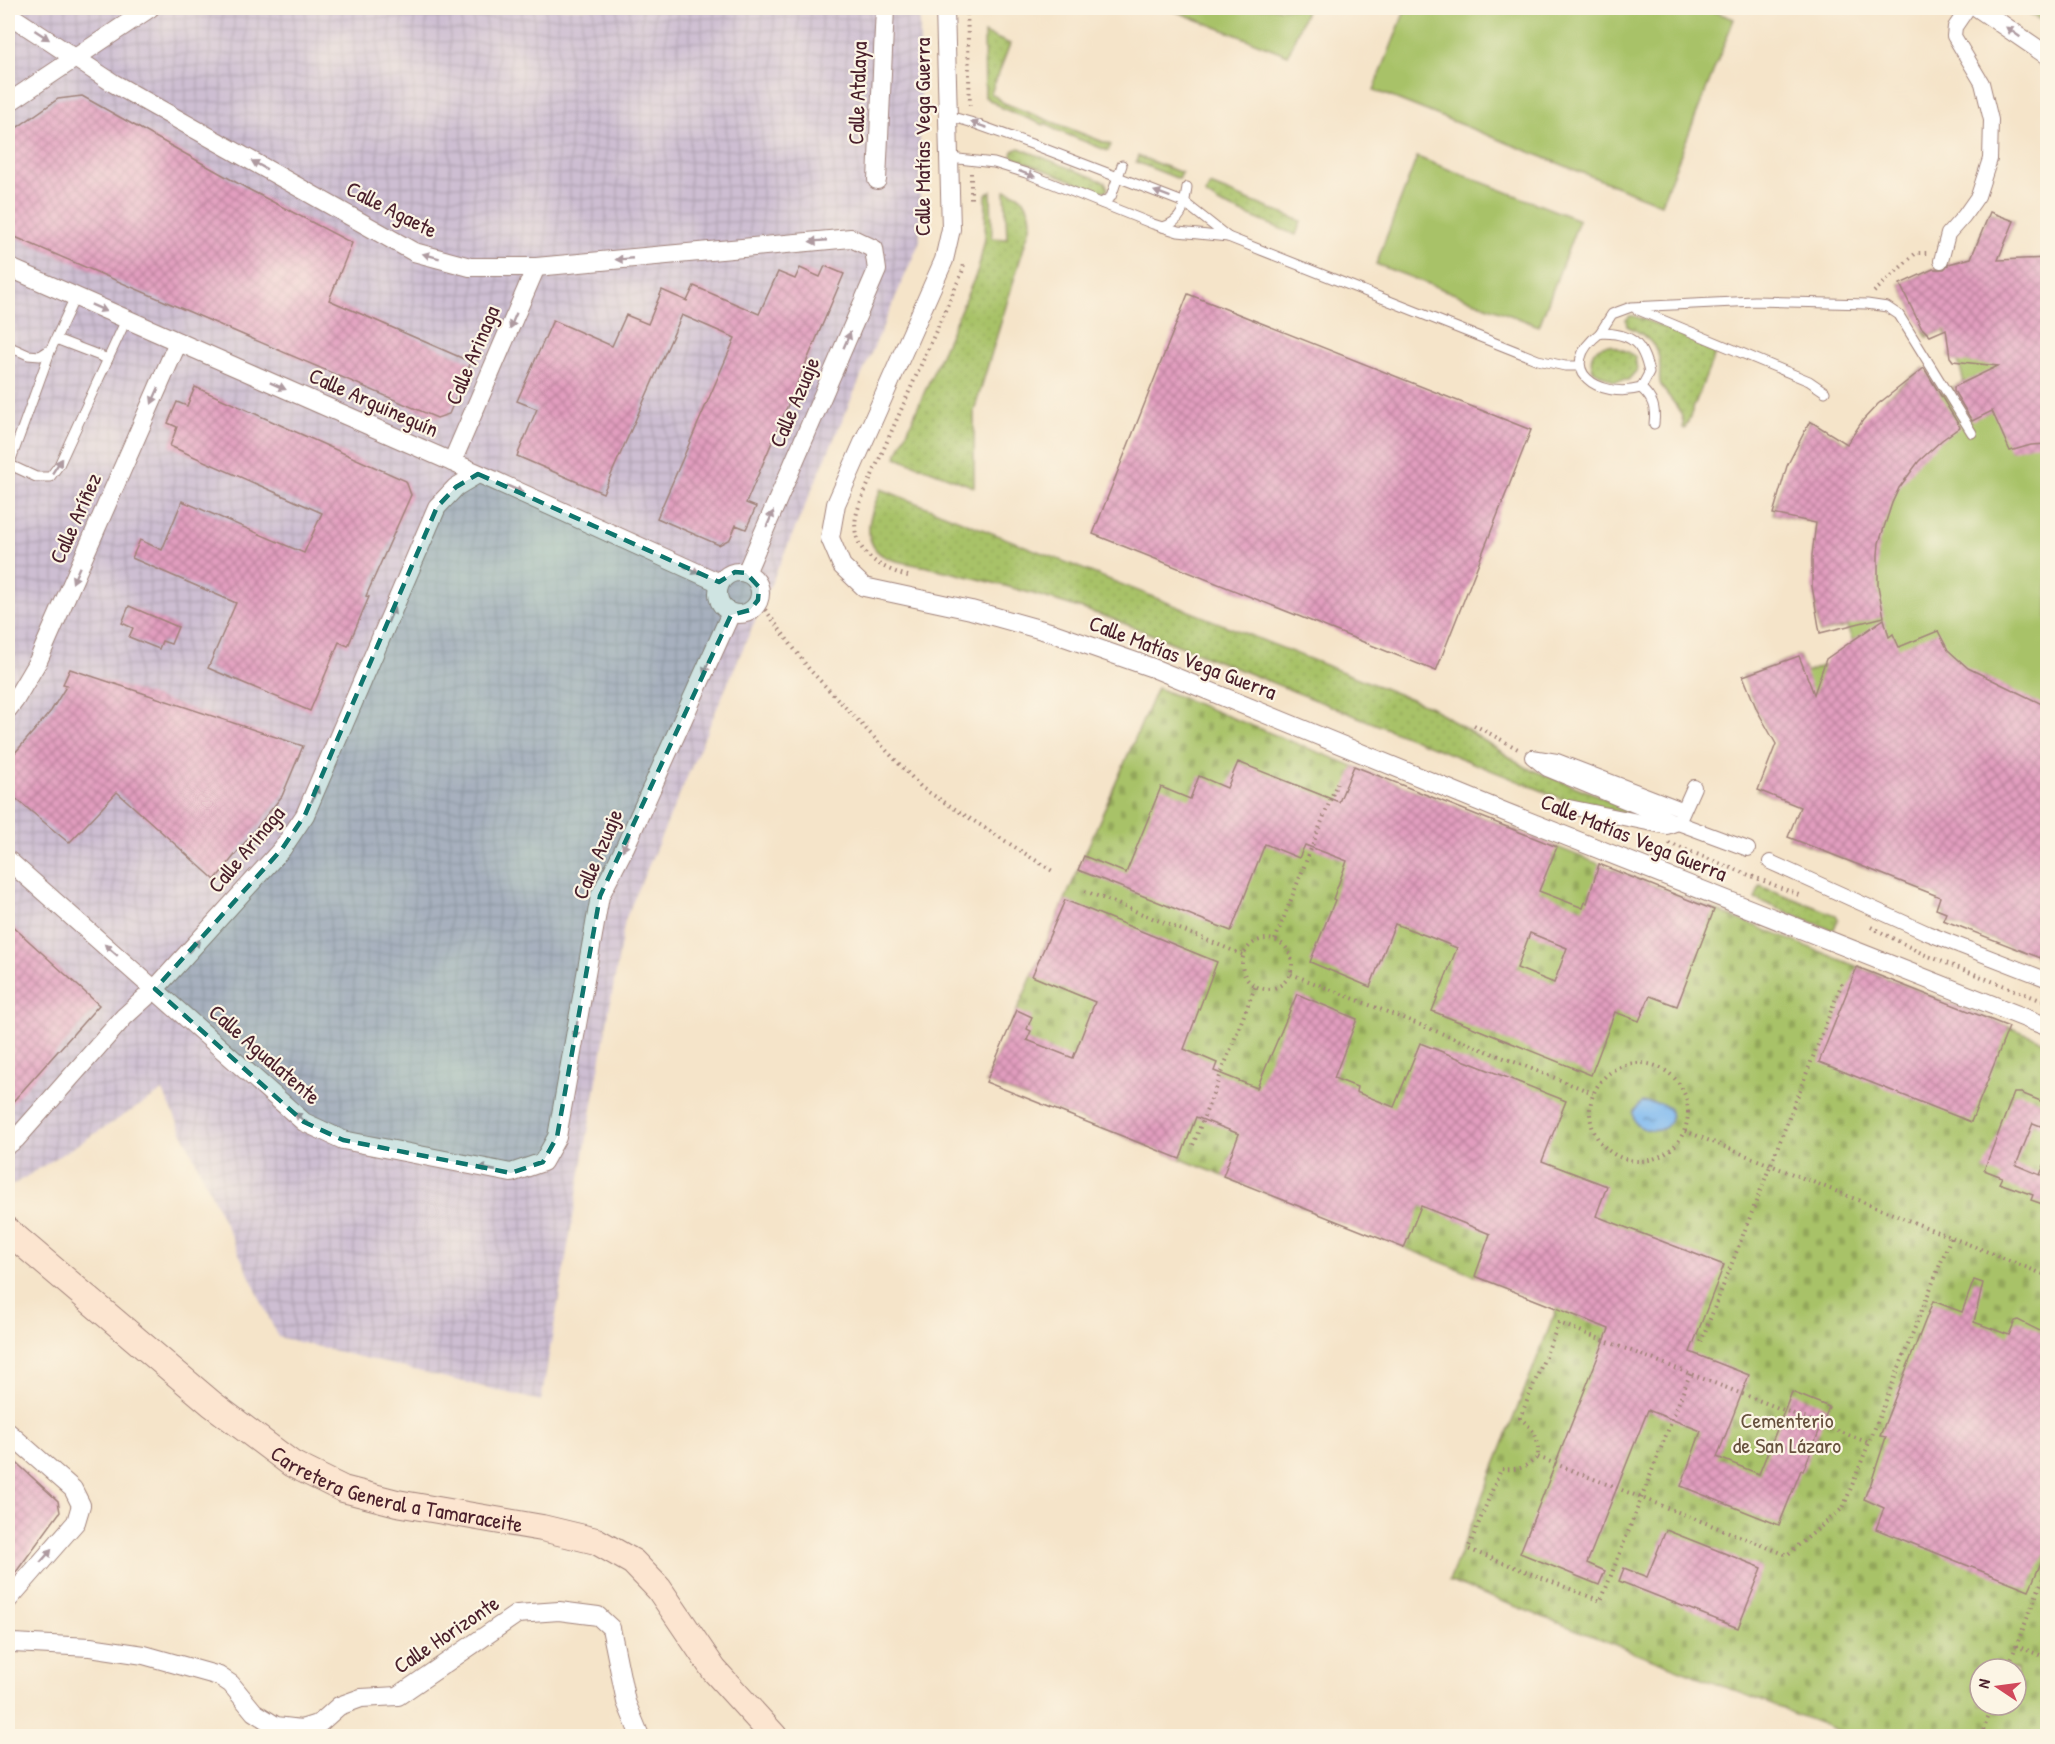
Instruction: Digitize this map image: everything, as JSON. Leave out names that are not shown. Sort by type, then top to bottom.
[{"type":"main road","name":"Carretera General a Tamaraceite","points":[[8,1231],[212,1404],[292,1464],[343,1489],[398,1503],[542,1528],[596,1541],[633,1562],[659,1589],[714,1670],[774,1737]]},
{"type":"street","points":[[8,103],[150,8]]},
{"type":"street","name":"Calle Atalaya","points":[[877,180],[885,8]]},
{"type":"street","name":"Calle Matías Vega Guerra","points":[[945,8],[951,229],[944,260],[836,504],[830,538],[842,566],[864,587],[971,610],[1053,633],[1153,669],[1505,812],[2048,1027]]},
{"type":"street","points":[[1942,257],[1948,234],[1978,196],[1990,159],[1990,120],[1982,83],[1954,36],[1955,27],[1968,8]]},
{"type":"street","points":[[1978,8],[2048,56]]},
{"type":"street","name":"Calle Agaete","points":[[8,14],[113,83],[414,252],[470,267],[536,267],[851,238],[874,249]]},
{"type":"street","name":"Calle Azuaje","points":[[746,573],[877,270],[874,249]]},
{"type":"street","name":"Calle Arguineguín","points":[[8,267],[720,582]]},
{"type":"street","name":"Calle Arinaga","points":[[452,462],[536,267]]},
{"type":"street","name":"Calle Aríñez","points":[[8,709],[38,661],[178,342]]},
{"type":"street","name":"Calle Arinaga","points":[[8,1145],[16,1139],[124,1017],[155,989],[282,849],[305,816],[437,507],[456,487],[478,474]]},
{"type":"street","points":[[746,573],[752,576],[759,587],[758,600],[750,610],[744,613],[732,613],[721,603],[718,590],[720,582],[729,574],[746,573]]},
{"type":"street","name":"Calle Azuaje","points":[[543,1162],[557,1137],[600,896],[625,847],[732,613]]},
{"type":"street","points":[[1532,757],[1557,761],[1679,808]]},
{"type":"street","points":[[1532,757],[1547,769],[1748,849]]},
{"type":"street","points":[[1569,807],[1667,827],[1678,823],[1694,787]]},
{"type":"street","name":"Calle Agualatente","points":[[8,860],[304,1122],[343,1140],[511,1173],[543,1162]]},
{"type":"street","points":[[1770,862],[1927,933],[2048,980]]},
{"type":"street","points":[[8,1432],[73,1489],[81,1505],[76,1522],[8,1600]]},
{"type":"street","name":"Calle Horizonte","points":[[8,1640],[13,1643],[90,1647],[144,1655],[219,1676],[231,1684],[254,1712],[276,1726],[301,1729],[320,1723],[339,1706],[361,1698],[398,1696],[517,1614],[559,1611],[598,1616],[611,1628],[626,1702],[640,1737]]},
{"type":"lane","points":[[948,116],[970,122],[1185,203],[1228,237]]},
{"type":"lane","points":[[950,158],[994,163],[1026,173],[1178,232],[1228,237],[1538,360],[1565,366],[1580,366]]},
{"type":"lane","points":[[1101,203],[1111,197],[1122,165]]},
{"type":"lane","points":[[1163,227],[1175,223],[1185,203],[1187,187]]},
{"type":"lane","points":[[75,297],[51,349],[8,464],[36,477],[50,477],[59,465],[126,320]]},
{"type":"lane","points":[[1600,333],[1617,333],[1633,339],[1646,356],[1649,373],[1641,388],[1629,392],[1596,386],[1584,377],[1580,366],[1588,342],[1600,333],[1612,314],[1631,307],[1755,301],[1868,304],[1887,307],[1899,315],[1972,433]]},
{"type":"lane","points":[[1631,307],[1677,324],[1809,381],[1825,392]]},
{"type":"lane","points":[[56,339],[108,360]]},
{"type":"lane","points":[[8,346],[28,355],[40,356],[51,349]]},
{"type":"lane","points":[[1641,388],[1651,397],[1656,412],[1654,424]]},
{"type":"path","points":[[967,8],[970,122]]},
{"type":"path","points":[[971,160],[971,206]]},
{"type":"path","points":[[1868,304],[1872,294],[1916,253],[1942,257]]},
{"type":"path","points":[[910,576],[884,568],[870,560],[857,539],[855,518],[963,270],[965,260]]},
{"type":"path","points":[[758,600],[809,669],[922,789],[1054,872]]},
{"type":"path","points":[[1474,725],[1532,757]]},
{"type":"path","points":[[1275,940],[1337,783]]},
{"type":"path","points":[[1666,841],[1807,898]]},
{"type":"path","points":[[1085,891],[1244,955]]},
{"type":"path","points":[[1870,927],[1923,954],[2048,1004]]},
{"type":"path","points":[[1261,940],[1275,940],[1288,950],[1293,966],[1291,974],[1280,986],[1272,989],[1255,987],[1245,976],[1244,955],[1254,943],[1261,940]]},
{"type":"path","points":[[1291,974],[1593,1094]]},
{"type":"path","points":[[1701,1342],[1842,983]]},
{"type":"path","points":[[1193,1145],[1255,987]]},
{"type":"path","points":[[1632,1063],[1649,1064],[1665,1070],[1678,1082],[1686,1097],[1688,1114],[1685,1131],[1677,1144],[1665,1154],[1636,1162],[1620,1158],[1607,1150],[1597,1138],[1591,1124],[1590,1108],[1593,1094],[1602,1079],[1616,1068],[1632,1063]]},
{"type":"path","points":[[1685,1131],[2048,1276]]},
{"type":"path","points":[[1538,1457],[1786,1555],[1843,1508],[1951,1237]]},
{"type":"path","points":[[1690,1374],[1601,1601],[1468,1549],[1501,1469],[1517,1470],[1538,1457],[1539,1443],[1532,1428],[1520,1418],[1559,1323],[1869,1443]]},
{"type":"path","points":[[2012,1657],[2048,1566]]},
{"type":"path","points":[[2016,1646],[2048,1659]]},
{"type":"path","points":[[1981,1737],[1988,1717]]},
{"type":"highlighted area","points":[[478,474],[719,582],[735,572],[746,573],[759,587],[758,600],[750,610],[731,615],[600,896],[557,1137],[543,1162],[511,1173],[343,1140],[304,1122],[155,989],[282,849],[305,815],[437,507],[456,487]]},
{"type":"shaded area","points":[[8,8],[920,8],[920,241],[625,920],[541,1401],[278,1337],[163,1091],[8,1188]]},
{"type":"green space","points":[[1167,8],[1307,8],[1288,55]]},
{"type":"green space","points":[[1406,8],[1704,8],[1734,19],[1661,204],[1374,90]]},
{"type":"green space","points":[[2033,8],[2047,8],[2047,24],[2029,13]]},
{"type":"green space","points":[[984,33],[1010,44],[991,93],[1004,103],[1111,145],[1108,151],[1056,130],[1045,123],[1044,125],[1004,109],[985,97]]},
{"type":"green space","points":[[1019,148],[1105,182],[1108,189],[1098,191],[1015,158],[1012,155],[1013,151]]},
{"type":"green space","points":[[1138,156],[1182,173],[1179,179],[1136,162]]},
{"type":"green space","points":[[1417,157],[1579,220],[1539,326],[1376,264]]},
{"type":"green space","points":[[1210,185],[1301,221],[1296,235],[1220,204],[1205,194]]},
{"type":"green space","points":[[1005,190],[1022,198],[1028,206],[1031,224],[974,411],[974,487],[896,457],[978,270],[985,239],[986,194],[991,191],[992,238],[1007,239]]},
{"type":"green space","points":[[1990,212],[2014,221],[1997,262],[2048,258],[2047,961],[2034,956],[2037,949],[2027,945],[2024,952],[1943,920],[1945,913],[1936,909],[1940,897],[1788,837],[1800,806],[1758,790],[1776,744],[1757,710],[1743,676],[1799,656],[1806,673],[1824,665],[1854,645],[1847,627],[1820,633],[1813,578],[1816,523],[1773,514],[1780,490],[1793,455],[1810,421],[1847,444],[1881,402],[1924,368],[1940,393],[1964,382],[1958,361],[1950,357],[1952,348],[1944,330],[1927,337],[1900,284],[1933,269],[1971,258]]},
{"type":"green space","points":[[1630,316],[1674,331],[1716,351],[1685,429],[1682,416],[1661,385],[1658,353],[1646,337],[1627,326],[1626,320]]},
{"type":"green space","points":[[1610,345],[1635,357],[1637,370],[1628,380],[1613,381],[1593,370],[1591,360],[1596,349]]},
{"type":"green space","points":[[881,489],[1431,707],[1527,768],[1641,812],[1640,816],[1573,803],[1113,619],[995,583],[886,557],[876,550],[869,535],[870,520]]},
{"type":"green space","name":"Cementerio de San Lázaro","points":[[1157,688],[2047,1042],[2047,1736],[1853,1736],[1449,1581],[1557,1308],[986,1082]]},
{"type":"green space","points":[[1760,886],[1836,915],[1838,919],[1834,929],[1755,899]]},
{"type":"water","points":[[1642,1102],[1662,1104],[1669,1108],[1671,1117],[1665,1128],[1645,1129],[1635,1122],[1633,1112]]},
{"type":"building","points":[[82,96],[248,189],[352,243],[329,300],[471,362],[449,414],[437,418],[8,234],[8,134],[58,99]]},
{"type":"building","points":[[1990,212],[2014,221],[1998,260],[2048,258],[2048,444],[2031,445],[2010,451],[1992,411],[1972,421],[1954,391],[1954,387],[1998,366],[1953,361],[1950,357],[1946,329],[1930,336],[1921,327],[1900,284],[1933,269],[1944,269],[1949,264],[1971,258]]},
{"type":"building","points":[[825,266],[844,274],[746,503],[756,507],[746,529],[736,525],[730,539],[719,545],[657,518],[735,338],[682,315],[603,493],[517,456],[537,409],[517,401],[553,320],[612,346],[626,315],[648,324],[662,290],[687,301],[694,286],[759,314],[778,272],[795,279],[800,268],[820,277]]},
{"type":"building","points":[[1188,294],[1531,430],[1436,671],[1093,534]]},
{"type":"building","points":[[1924,368],[1960,427],[1919,461],[1899,488],[1892,503],[1879,543],[1878,555],[1878,586],[1884,617],[1820,633],[1812,586],[1812,555],[1816,523],[1773,514],[1787,466],[1810,421],[1847,444],[1863,420],[1878,404]]},
{"type":"building","points":[[195,387],[406,481],[411,495],[366,596],[369,597],[348,646],[339,642],[310,711],[208,668],[236,603],[132,558],[140,540],[162,550],[182,501],[304,553],[322,513],[170,446],[177,427],[168,423],[177,402],[187,406]]},
{"type":"building","points":[[129,606],[178,627],[171,644],[162,641],[159,649],[129,637],[133,628],[122,623]]},
{"type":"building","points":[[1884,619],[1889,637],[1893,634],[1899,647],[1938,631],[1948,650],[1968,668],[2048,707],[2048,961],[1943,920],[1946,913],[1936,909],[1940,897],[1788,837],[1800,807],[1758,790],[1776,744],[1757,710],[1743,676],[1799,656],[1814,694],[1826,659]]},
{"type":"building","points":[[70,669],[303,746],[282,796],[215,880],[117,792],[69,843],[8,792],[8,761],[51,711],[67,685],[63,684]]},
{"type":"building","points":[[1238,762],[1339,802],[1354,766],[1557,847],[1539,891],[1583,908],[1585,902],[1587,903],[1599,864],[1714,910],[1677,1006],[1650,996],[1639,1021],[1615,1012],[1591,1075],[1432,1011],[1457,948],[1430,937],[1395,924],[1370,987],[1310,962],[1335,900],[1333,899],[1347,861],[1305,845],[1299,858],[1265,844],[1231,931],[1078,870],[1084,856],[1126,873],[1161,787],[1190,799],[1199,776],[1227,788]],"holes":[[[1530,933],[1567,948],[1554,983],[1517,968]]]},
{"type":"building","points":[[1065,900],[1217,962],[1184,1049],[1217,1063],[1214,1071],[1257,1088],[1297,994],[1357,1019],[1334,1078],[1357,1087],[1356,1092],[1394,1107],[1420,1043],[1566,1101],[1542,1161],[1607,1186],[1596,1216],[1724,1265],[1690,1352],[1749,1375],[1717,1457],[1759,1474],[1792,1392],[1829,1407],[1779,1525],[1681,1486],[1701,1431],[1648,1410],[1587,1563],[1605,1571],[1599,1585],[1520,1553],[1609,1329],[1475,1276],[1490,1234],[1421,1206],[1404,1248],[1223,1176],[1239,1134],[1196,1117],[1180,1159],[986,1082],[1017,1010],[1032,1017],[1027,1029],[1031,1031],[1027,1040],[1073,1058],[1095,1002],[1032,976]]},
{"type":"building","points":[[8,922],[99,1005],[8,1107]]},
{"type":"building","points":[[1857,967],[2009,1027],[1971,1122],[1819,1062]]},
{"type":"building","points":[[2014,1093],[2021,1093],[2048,1104],[2048,1129],[2033,1123],[2016,1165],[2040,1175],[2048,1161],[2048,1206],[2031,1200],[2033,1195],[1999,1183],[2002,1177],[1984,1170]]},
{"type":"building","points":[[1974,1280],[1983,1283],[1974,1322],[2009,1335],[2015,1321],[2018,1320],[2048,1335],[2048,1547],[2029,1590],[1876,1529],[1884,1508],[1864,1499],[1886,1437],[1880,1436],[1933,1301],[1962,1312]]},
{"type":"building","points":[[8,1455],[58,1501],[60,1512],[8,1583]]},
{"type":"building","points":[[1666,1530],[1762,1568],[1738,1628],[1619,1581],[1624,1568],[1647,1577]]}]
